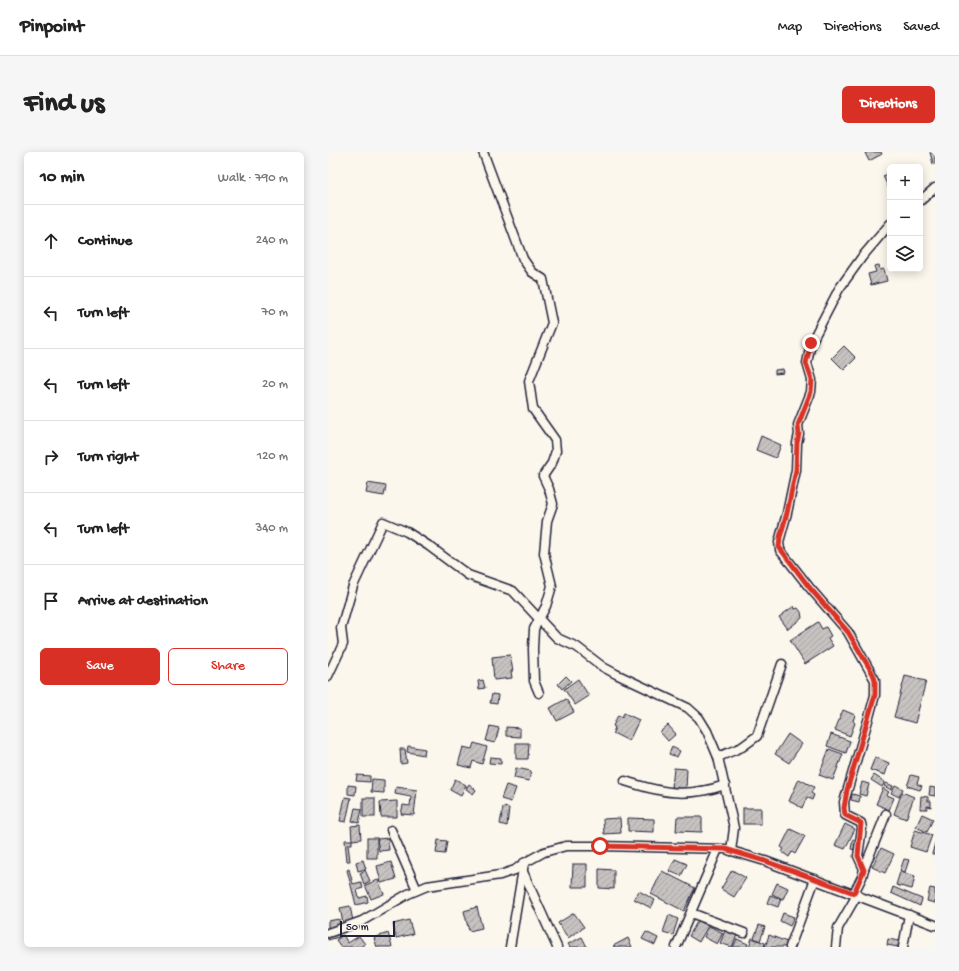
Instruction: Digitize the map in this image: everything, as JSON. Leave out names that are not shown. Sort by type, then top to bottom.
[{"type":"street","points":[[483,152],[523,259],[532,272],[542,279],[552,322],[529,380],[533,409],[554,440],[556,451],[552,463],[543,476],[549,489],[553,504],[548,522],[544,553],[552,586],[546,606],[534,629],[534,681],[539,693]]},
{"type":"street","points":[[921,200],[935,188]]},
{"type":"street","points":[[864,870],[858,856],[861,823],[845,815],[844,808],[847,790],[875,695],[875,680],[848,632],[809,587],[780,550],[779,542],[796,470],[797,443],[799,434],[798,425],[811,392],[812,380],[806,363],[811,343],[838,289],[887,228]]},
{"type":"street","points":[[328,676],[343,644],[341,628],[353,586],[384,522],[407,532],[429,546],[468,575],[513,591],[557,638],[577,647],[602,667],[688,708],[699,718],[707,731],[718,757],[725,785],[734,828],[731,851]]},
{"type":"street","points":[[718,757],[742,746],[757,736],[782,664]]},
{"type":"street","points":[[625,781],[655,791],[675,793],[725,785]]},
{"type":"street","points":[[836,947],[838,928],[855,894],[886,814]]},
{"type":"street","points":[[392,830],[418,890]]},
{"type":"street","points":[[328,933],[362,921],[427,886],[500,875],[515,870],[524,862],[544,852],[566,846],[718,849],[731,851],[765,861],[815,879],[935,926]]},
{"type":"street","points":[[676,947],[718,849]]},
{"type":"street","points":[[510,947],[524,862]]},
{"type":"street","points":[[523,871],[557,947]]},
{"type":"street","points":[[790,947],[815,879]]},
{"type":"street","points":[[691,913],[744,933]]},
{"type":"street","points":[[903,947],[909,915]]},
{"type":"building","points":[[881,152],[882,154],[869,161],[865,153]]},
{"type":"building","points":[[930,152],[935,152],[935,164],[933,164]]},
{"type":"building","points":[[887,174],[887,185],[883,176]]},
{"type":"building","points":[[879,265],[880,270],[884,269],[887,281],[871,285],[868,274],[876,272],[874,266]]},
{"type":"building","points":[[844,346],[856,358],[844,370],[832,358]]},
{"type":"building","points":[[783,369],[784,373],[775,374],[775,370]]},
{"type":"building","points":[[761,436],[781,445],[776,458],[756,450]]},
{"type":"building","points":[[368,483],[386,486],[384,496],[366,493]]},
{"type":"building","points":[[794,606],[795,609],[798,608],[801,612],[802,618],[788,629],[779,617]]},
{"type":"building","points":[[818,622],[822,629],[826,627],[831,636],[828,638],[833,646],[805,664],[790,640]]},
{"type":"building","points":[[510,655],[513,671],[511,671],[512,678],[494,680],[492,657]]},
{"type":"building","points":[[566,676],[571,681],[562,689],[558,684]]},
{"type":"building","points":[[905,676],[926,681],[915,723],[894,717]]},
{"type":"building","points":[[578,679],[589,696],[575,705],[564,689]]},
{"type":"building","points":[[483,680],[485,688],[479,689],[478,681]]},
{"type":"building","points":[[492,694],[498,695],[497,704],[490,703]]},
{"type":"building","points":[[566,699],[574,712],[557,721],[550,708]]},
{"type":"building","points":[[843,710],[855,715],[853,721],[855,723],[850,736],[835,730]]},
{"type":"building","points":[[624,713],[639,720],[629,741],[613,733],[615,727],[613,726],[618,715],[622,717]]},
{"type":"building","points":[[668,725],[676,734],[668,741],[660,732]]},
{"type":"building","points":[[490,726],[499,728],[495,743],[486,741]]},
{"type":"building","points":[[506,727],[520,728],[520,737],[506,736]]},
{"type":"building","points":[[788,734],[802,744],[789,763],[775,754]]},
{"type":"building","points":[[831,734],[850,741],[846,753],[827,746]]},
{"type":"building","points":[[474,743],[487,747],[482,764],[473,761],[471,768],[458,765],[463,747],[472,749]]},
{"type":"building","points":[[516,743],[529,743],[528,759],[516,759]]},
{"type":"building","points":[[408,746],[425,749],[424,755],[407,752]]},
{"type":"building","points":[[672,747],[680,751],[677,757],[669,754]]},
{"type":"building","points":[[400,749],[405,749],[407,763],[401,764]]},
{"type":"building","points":[[829,749],[843,754],[833,780],[819,775]]},
{"type":"building","points":[[490,757],[501,758],[501,764],[489,763]]},
{"type":"building","points":[[875,757],[889,763],[885,775],[870,770]]},
{"type":"building","points":[[516,768],[531,771],[529,781],[514,778]]},
{"type":"building","points":[[674,768],[687,769],[686,789],[672,787]]},
{"type":"building","points":[[357,775],[370,776],[370,782],[356,781]]},
{"type":"building","points":[[874,775],[885,782],[882,787],[871,780]]},
{"type":"building","points":[[911,775],[919,777],[917,784],[922,786],[920,790],[907,786]]},
{"type":"building","points":[[372,779],[384,780],[384,793],[371,792]]},
{"type":"building","points":[[455,779],[466,785],[461,796],[450,790]]},
{"type":"building","points":[[799,779],[814,787],[811,793],[814,795],[812,800],[807,797],[802,808],[789,801]]},
{"type":"building","points":[[862,782],[869,784],[866,796],[859,794]]},
{"type":"building","points":[[886,783],[893,786],[891,790],[884,786]]},
{"type":"building","points":[[469,784],[476,790],[473,794],[466,789]]},
{"type":"building","points":[[348,785],[356,786],[355,795],[348,794]]},
{"type":"building","points":[[506,785],[516,788],[511,802],[501,799]]},
{"type":"building","points":[[895,785],[903,789],[899,797],[891,793]]},
{"type":"building","points":[[396,787],[417,790],[414,815],[401,814],[403,805],[410,806],[411,797],[395,794]]},
{"type":"building","points":[[930,787],[935,788],[935,796],[929,795]]},
{"type":"building","points":[[883,788],[889,792],[887,795],[894,798],[889,810],[876,804]]},
{"type":"building","points":[[902,792],[914,797],[906,819],[894,814]]},
{"type":"building","points":[[852,794],[860,796],[859,802],[851,800]]},
{"type":"building","points":[[921,796],[928,797],[928,801],[931,801],[931,807],[927,806],[927,809],[920,809]]},
{"type":"building","points":[[345,797],[351,798],[346,822],[340,821]]},
{"type":"building","points":[[363,798],[375,798],[375,817],[363,817]]},
{"type":"building","points":[[397,801],[397,817],[381,817],[380,802]]},
{"type":"building","points":[[503,807],[509,808],[507,826],[500,824]]},
{"type":"building","points":[[355,808],[362,809],[359,823],[352,821]]},
{"type":"building","points":[[743,808],[761,808],[761,824],[743,824]]},
{"type":"building","points":[[922,814],[933,819],[927,832],[916,827]]},
{"type":"building","points":[[677,817],[702,817],[702,832],[676,831]]},
{"type":"building","points":[[620,818],[621,833],[604,834],[603,819]]},
{"type":"building","points":[[628,818],[654,819],[654,832],[628,831]]},
{"type":"building","points":[[845,824],[855,829],[845,849],[835,845]]},
{"type":"building","points":[[360,825],[361,839],[352,840],[351,826]]},
{"type":"building","points":[[790,829],[805,836],[795,854],[792,852],[789,857],[782,852],[784,849],[781,847]]},
{"type":"building","points":[[915,830],[932,835],[926,852],[910,847]]},
{"type":"building","points":[[367,838],[377,838],[377,858],[367,858]]},
{"type":"building","points":[[388,838],[389,850],[379,851],[377,839]]},
{"type":"building","points":[[853,839],[857,840],[856,850],[851,849]]},
{"type":"building","points":[[345,840],[352,840],[352,844],[348,844],[350,861],[347,861]]},
{"type":"building","points":[[438,840],[447,841],[445,854],[436,853]]},
{"type":"building","points":[[935,843],[935,855],[932,854]]},
{"type":"building","points":[[881,848],[894,854],[885,873],[872,867]]},
{"type":"building","points":[[675,859],[687,864],[681,876],[669,871]]},
{"type":"building","points":[[904,859],[909,860],[905,872],[900,871]]},
{"type":"building","points":[[363,860],[366,869],[358,871],[356,862]]},
{"type":"building","points":[[391,862],[396,879],[381,883],[377,866]]},
{"type":"building","points":[[573,864],[587,864],[587,887],[572,887]]},
{"type":"building","points":[[349,869],[353,884],[361,882],[363,888],[357,890],[359,898],[367,896],[368,902],[356,905],[347,870]]},
{"type":"building","points":[[599,869],[614,870],[614,889],[599,888]]},
{"type":"building","points":[[365,870],[370,881],[364,884],[360,873]]},
{"type":"building","points":[[732,870],[746,878],[734,897],[721,889]]},
{"type":"building","points":[[662,871],[695,888],[684,911],[651,894]]},
{"type":"building","points":[[900,872],[915,876],[912,889],[896,885]]},
{"type":"building","points":[[378,880],[384,894],[371,899],[365,885]]},
{"type":"building","points":[[777,883],[788,888],[783,899],[772,894]]},
{"type":"building","points":[[893,887],[922,899],[920,906],[891,893]]},
{"type":"building","points":[[930,888],[935,889],[935,903],[927,901]]},
{"type":"building","points":[[639,891],[655,900],[651,908],[634,899]]},
{"type":"building","points":[[770,895],[781,899],[778,907],[767,903]]},
{"type":"building","points":[[350,906],[353,921],[343,923],[340,908]]},
{"type":"building","points":[[477,907],[482,928],[469,931],[464,911]]},
{"type":"building","points":[[574,913],[584,927],[568,938],[558,923]]},
{"type":"building","points":[[783,913],[794,917],[790,926],[780,921]]},
{"type":"building","points":[[669,915],[678,919],[673,935],[663,932]]},
{"type":"building","points":[[339,919],[340,926],[328,929],[328,921]]},
{"type":"building","points":[[409,920],[413,934],[396,938],[393,924]]},
{"type":"building","points":[[698,920],[708,926],[699,942],[689,936]]},
{"type":"building","points":[[759,925],[765,927],[760,941],[754,938]]},
{"type":"building","points":[[709,926],[723,933],[717,944],[704,937]]},
{"type":"building","points":[[725,931],[737,935],[732,947],[720,943]]},
{"type":"building","points":[[646,932],[658,938],[655,945],[642,939]]},
{"type":"building","points":[[338,933],[339,937],[328,940],[328,935]]},
{"type":"building","points":[[388,933],[392,947],[377,947],[374,938]]},
{"type":"building","points":[[343,935],[348,943],[359,936],[365,944],[360,947],[341,947],[336,940]]},
{"type":"building","points":[[769,935],[787,942],[785,947],[765,947]]},
{"type":"building","points":[[582,937],[587,947],[570,947],[568,944]]},
{"type":"building","points":[[628,938],[632,947],[613,946]]},
{"type":"building","points":[[752,938],[765,943],[764,947],[749,947]]},
{"type":"building","points":[[737,939],[748,944],[747,947],[733,947]]},
{"type":"building","points":[[888,939],[899,941],[898,947],[887,945]]},
{"type":"route","points":[[600,846],[697,847],[725,849],[765,861],[854,893],[862,877],[864,870],[858,856],[862,828],[861,823],[845,815],[844,802],[875,695],[875,680],[848,632],[835,615],[809,587],[779,547],[796,470],[797,443],[799,434],[798,425],[811,392],[812,380],[806,363],[811,343]]}]
